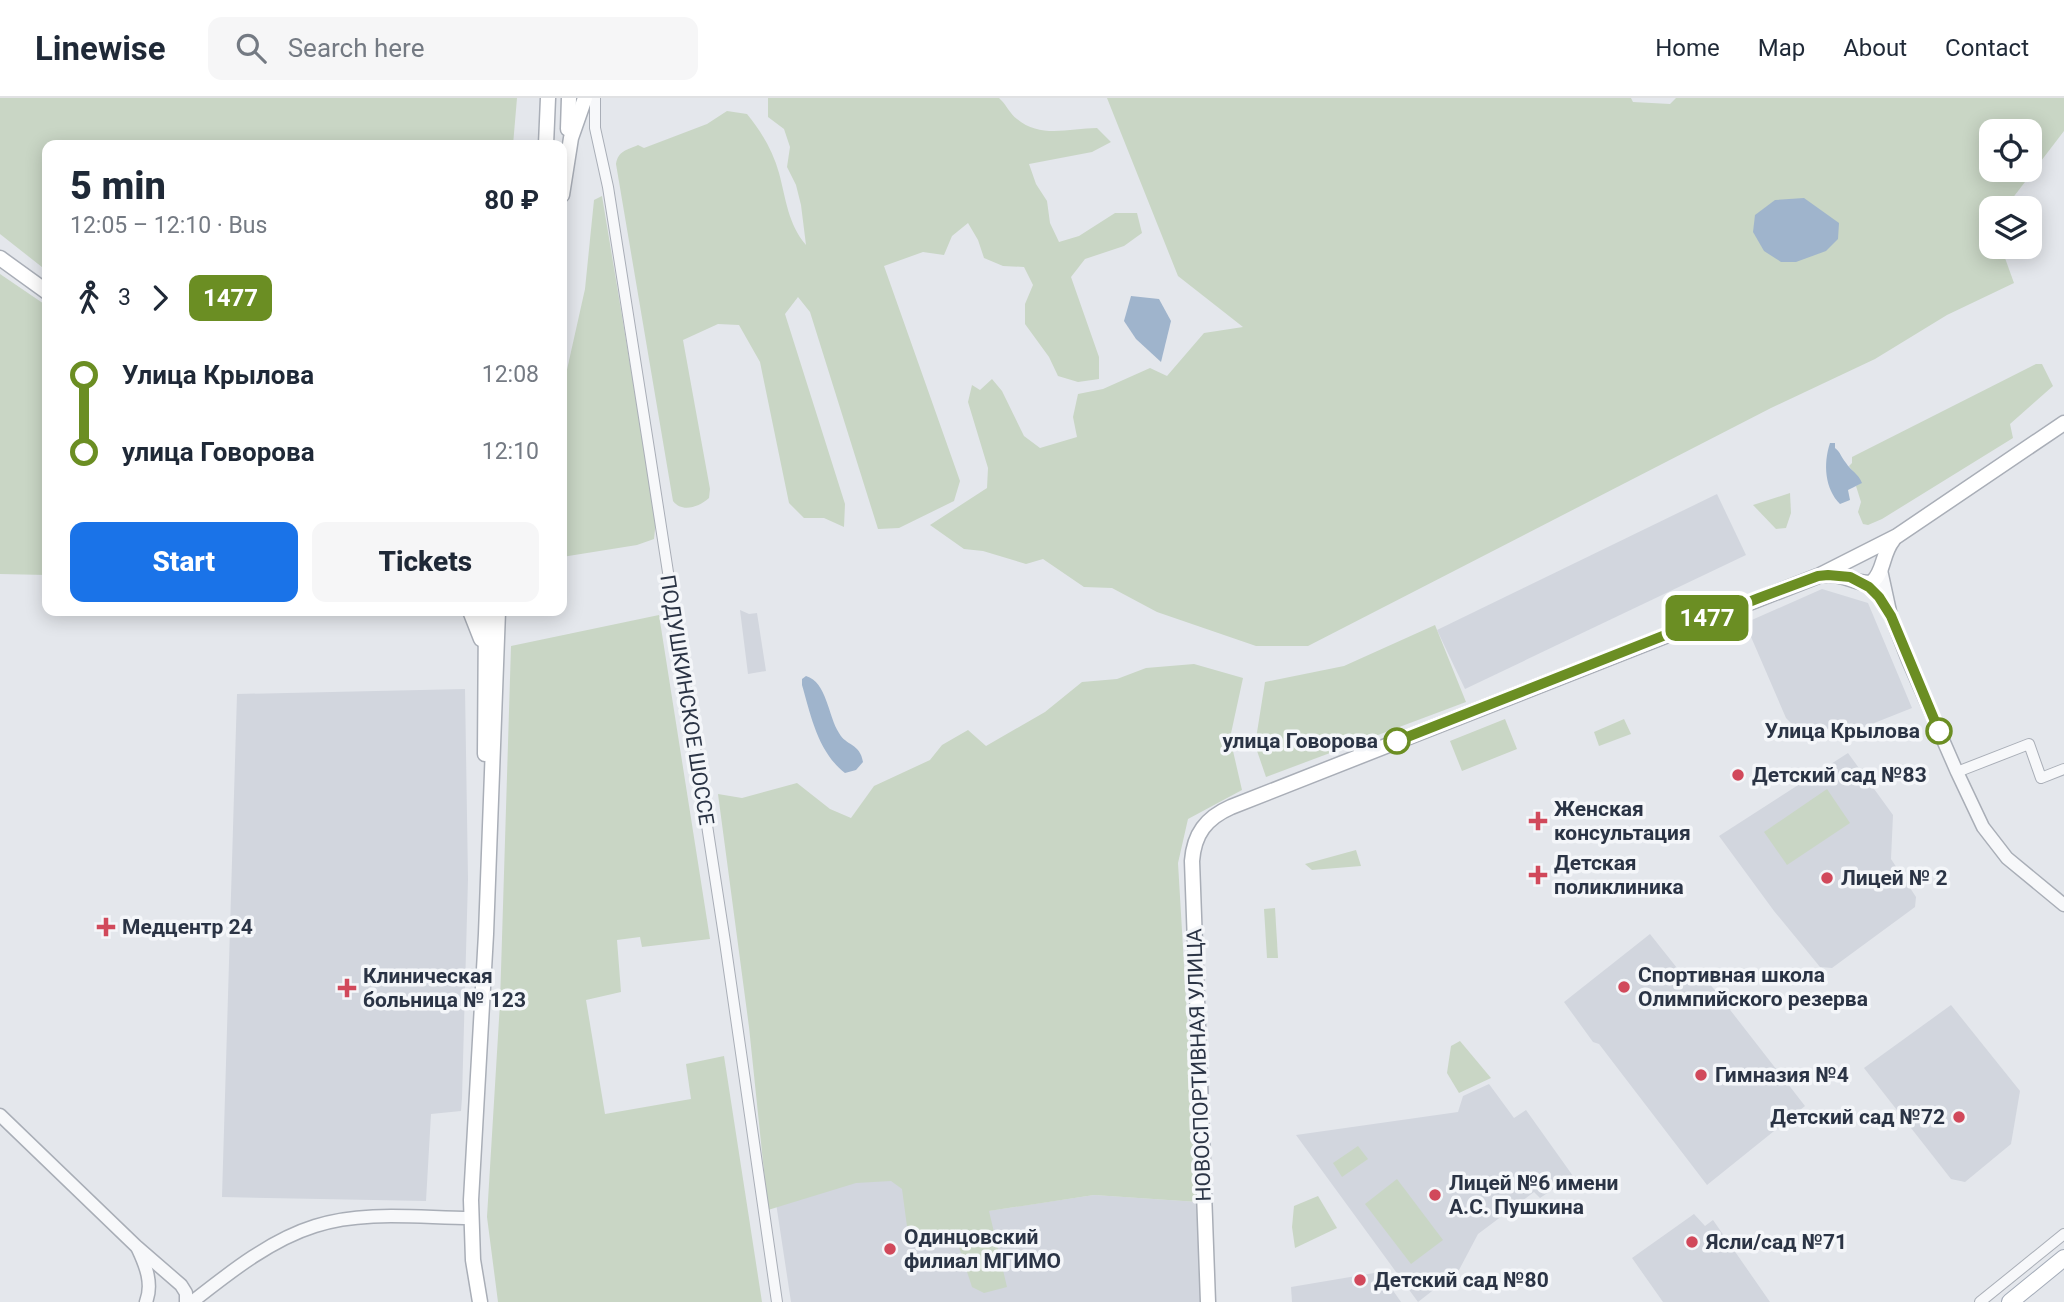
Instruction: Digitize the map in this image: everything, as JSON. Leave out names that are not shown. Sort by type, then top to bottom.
[{"type":"main road","points":[[546,140],[548,98]]},
{"type":"main road","points":[[567,145],[569,98]]},
{"type":"main road","points":[[567,163],[571,138],[584,98]]},
{"type":"main road","points":[[0,258],[42,288]]},
{"type":"main road","points":[[1818,576],[1897,536],[2064,423]]},
{"type":"main road","points":[[1818,576],[1842,575],[1859,582],[1872,582],[1877,579],[1886,550],[1897,536]]},
{"type":"main road","points":[[1859,556],[1875,557],[1881,568]]},
{"type":"main road","points":[[1859,556],[1851,568],[1859,582]]},
{"type":"main road","name":"НОВОСПОРТИВНАЯ УЛИЦА","points":[[1208,1302],[1192,874],[1193,850],[1200,830],[1216,814],[1231,807],[1818,576]]},
{"type":"main road","points":[[472,616],[481,640],[485,681]]},
{"type":"main road","points":[[486,616],[485,761],[492,800]]},
{"type":"main road","points":[[480,1302],[475,1278],[471,1218],[492,800],[498,616]]},
{"type":"main road","points":[[2010,1302],[2064,1258]]},
{"type":"main road","points":[[2025,1302],[2064,1270]]},
{"type":"street","name":"ПОДУШКИНСКОЕ ШОССЕ","points":[[595,98],[595,128],[608,187],[649,449],[777,1302]]},
{"type":"street","points":[[1881,568],[1891,616]]},
{"type":"street","points":[[1859,582],[1879,597],[1891,616],[1957,772],[1995,845],[2021,872],[2064,905]]},
{"type":"street","points":[[1957,772],[2029,744],[2041,778],[2064,769]]},
{"type":"street","points":[[0,1115],[180,1284],[186,1293],[186,1302]]},
{"type":"street","points":[[192,1302],[227,1274],[300,1231],[318,1225],[344,1219],[376,1217],[471,1218]]},
{"type":"street","points":[[1980,1302],[2064,1234]]},
{"type":"street","points":[[136,1245],[146,1266],[148,1298]]},
{"type":"street","points":[[148,1298],[155,1283],[165,1279],[180,1284],[201,1284],[227,1274]]},
{"type":"shaded area","points":[[1717,494],[1746,555],[1465,689],[1437,630]]},
{"type":"shaded area","points":[[1822,589],[1868,603],[1912,708],[1844,735],[1837,725],[1811,736],[1800,732],[1786,718],[1745,623]]},
{"type":"shaded area","points":[[740,610],[749,614],[757,613],[766,671],[748,674]]},
{"type":"shaded area","name":"Клиническая больница № 123","points":[[465,689],[468,879],[462,1098],[461,1111],[431,1114],[426,1201],[222,1197],[237,694]]},
{"type":"shaded area","name":"Лицей № 2","points":[[1848,753],[1893,815],[1891,859],[1916,897],[1915,907],[1832,968],[1820,967],[1774,911],[1719,836]]},
{"type":"shaded area","name":"Гимназия №4","points":[[1650,934],[1677,968],[1699,970],[1805,1106],[1707,1185],[1564,1002]]},
{"type":"shaded area","name":"Детский сад №72","points":[[1951,1005],[2020,1091],[2011,1144],[1965,1182],[1951,1179],[1864,1068]]},
{"type":"shaded area","name":"Лицей №6 имени А.С. Пушкина","points":[[1489,1084],[1514,1118],[1526,1110],[1573,1176],[1540,1198],[1534,1192],[1478,1234],[1459,1270],[1418,1302],[1296,1135],[1458,1112],[1463,1096]]},
{"type":"shaded area","points":[[895,1177],[988,1211],[1094,1195],[1198,1202],[1204,1302],[791,1302],[776,1203],[837,1184]]},
{"type":"shaded area","name":"Ясли/сад №71","points":[[1694,1214],[1705,1226],[1713,1220],[1770,1302],[1663,1302],[1632,1258]]},
{"type":"shaded area","name":"Детский сад №80","points":[[1380,1272],[1401,1302],[1292,1302],[1291,1287]]},
{"type":"green space","points":[[0,98],[517,98],[513,140],[42,140],[42,267],[0,234]]},
{"type":"green space","points":[[768,98],[999,98],[1017,119],[1036,129],[1056,131],[1097,128],[1111,142],[1092,152],[1029,164],[1036,184],[1047,201],[1050,223],[1059,242],[1079,236],[1115,213],[1137,213],[1142,233],[1124,246],[1085,259],[1071,277],[1099,357],[1099,379],[1078,382],[1058,376],[1049,357],[1025,324],[1025,304],[1033,285],[1024,267],[1003,266],[984,258],[968,223],[952,236],[944,255],[923,252],[884,266],[960,481],[954,501],[899,528],[878,529],[810,312],[798,297],[785,314],[845,504],[844,527],[824,518],[804,518],[789,503],[760,362],[739,325],[718,324],[683,340],[710,489],[709,498],[696,506],[681,507],[673,501],[616,164],[619,156],[627,150],[638,145],[644,148],[707,124],[727,111],[747,114],[762,134],[773,157],[791,220],[806,245],[801,205],[796,185],[787,167],[790,147],[784,129],[768,117]]},
{"type":"green space","points":[[1107,98],[1631,98],[1633,102],[1670,104],[1676,98],[2064,98],[2064,131],[2042,160],[2042,119],[1979,119],[1979,182],[2025,182],[2014,196],[1979,196],[1979,259],[2005,259],[2014,283],[1947,315],[1875,359],[1771,408],[1308,646],[1256,646],[1157,612],[1112,588],[1084,587],[1043,559],[1026,564],[983,551],[964,549],[930,525],[987,488],[988,468],[968,402],[972,385],[980,390],[992,379],[1002,391],[1024,436],[1040,448],[1077,437],[1073,417],[1078,394],[1103,389],[1150,368],[1167,376],[1204,333],[1243,327],[1178,276]]},
{"type":"green space","points":[[602,196],[656,520],[654,539],[637,545],[567,556],[567,370],[585,289],[594,200]]},
{"type":"green space","points":[[0,274],[42,303],[42,575],[0,574]]},
{"type":"green space","points":[[2036,364],[2042,364],[2053,386],[2010,424],[2013,438],[1882,519],[1868,525],[1863,524],[1858,512],[1861,502],[1856,486],[1861,483],[1849,466],[1852,457]]},
{"type":"green space","points":[[1790,493],[1791,513],[1786,528],[1776,529],[1753,505]]},
{"type":"green space","points":[[659,615],[710,939],[642,947],[640,937],[617,940],[621,992],[586,1000],[605,1114],[691,1099],[686,1064],[724,1056],[762,1302],[498,1302],[487,1217],[500,1003],[511,646]]},
{"type":"green space","points":[[1435,625],[1466,702],[1266,777],[1255,745],[1265,682],[1344,666]]},
{"type":"green space","points":[[1194,664],[1243,678],[1230,738],[1242,790],[1188,819],[1178,863],[1198,1202],[1094,1195],[989,1211],[1007,1287],[984,1293],[972,1287],[957,1241],[908,1234],[902,1189],[891,1181],[856,1183],[768,1210],[749,1027],[718,794],[742,798],[797,783],[830,809],[851,818],[874,786],[930,760],[942,745],[968,730],[986,746],[1045,712],[1082,682],[1117,679],[1146,668]]},
{"type":"green space","points":[[1505,719],[1517,749],[1462,771],[1450,741]]},
{"type":"green space","points":[[1624,719],[1631,734],[1599,746],[1594,732]]},
{"type":"green space","points":[[1827,789],[1850,823],[1787,865],[1764,832]]},
{"type":"green space","points":[[1356,850],[1361,866],[1312,870],[1305,864]]},
{"type":"green space","points":[[1275,908],[1278,958],[1267,958],[1264,909]]},
{"type":"green space","points":[[1460,1041],[1491,1078],[1459,1093],[1447,1073],[1451,1046]]},
{"type":"green space","points":[[1358,1146],[1368,1159],[1342,1177],[1333,1163]]},
{"type":"green space","points":[[1397,1179],[1443,1240],[1411,1264],[1365,1204]]},
{"type":"green space","points":[[1318,1196],[1337,1228],[1295,1248],[1292,1227],[1294,1206]]},
{"type":"water","points":[[1804,198],[1839,223],[1838,239],[1826,251],[1796,262],[1781,262],[1764,251],[1753,232],[1755,215],[1775,200]]},
{"type":"water","points":[[1131,296],[1159,299],[1171,321],[1161,362],[1136,339],[1124,321]]},
{"type":"water","points":[[1830,443],[1835,443],[1835,448],[1862,483],[1848,490],[1850,500],[1840,504],[1828,484],[1826,459]]},
{"type":"water","points":[[806,676],[813,679],[823,692],[839,733],[859,751],[863,762],[856,770],[845,773],[828,755],[822,744],[802,685],[802,679]]},
{"type":"bus line","name":"1477","points":[[1397,741],[1759,598],[1818,576],[1835,575],[1854,579],[1869,587],[1879,597],[1891,616],[1939,731]]},
{"type":"place","name":"Улица Крылова","points":[[1939,731]]},
{"type":"place","name":"улица Говорова","points":[[1397,741]]},
{"type":"place","name":"Детский сад №83","points":[[1738,775]]},
{"type":"place","name":"Женская консультация","points":[[1538,821]]},
{"type":"place","name":"Детская поликлиника","points":[[1538,875]]},
{"type":"place","name":"Лицей № 2","points":[[1827,878]]},
{"type":"place","name":"Медцентр 24","points":[[106,927]]},
{"type":"place","name":"Спортивная школа Олимпийского резерва","points":[[1624,987]]},
{"type":"place","name":"Клиническая больница № 123","points":[[347,988]]},
{"type":"place","name":"Гимназия №4","points":[[1701,1075]]},
{"type":"place","name":"Детский сад №72","points":[[1959,1117]]},
{"type":"place","name":"Лицей №6 имени А.С. Пушкина","points":[[1435,1195]]},
{"type":"place","name":"Ясли/сад №71","points":[[1692,1242]]},
{"type":"place","name":"Одинцовский филиал МГИМО","points":[[890,1249]]},
{"type":"place","name":"Детский сад №80","points":[[1360,1280]]}]
